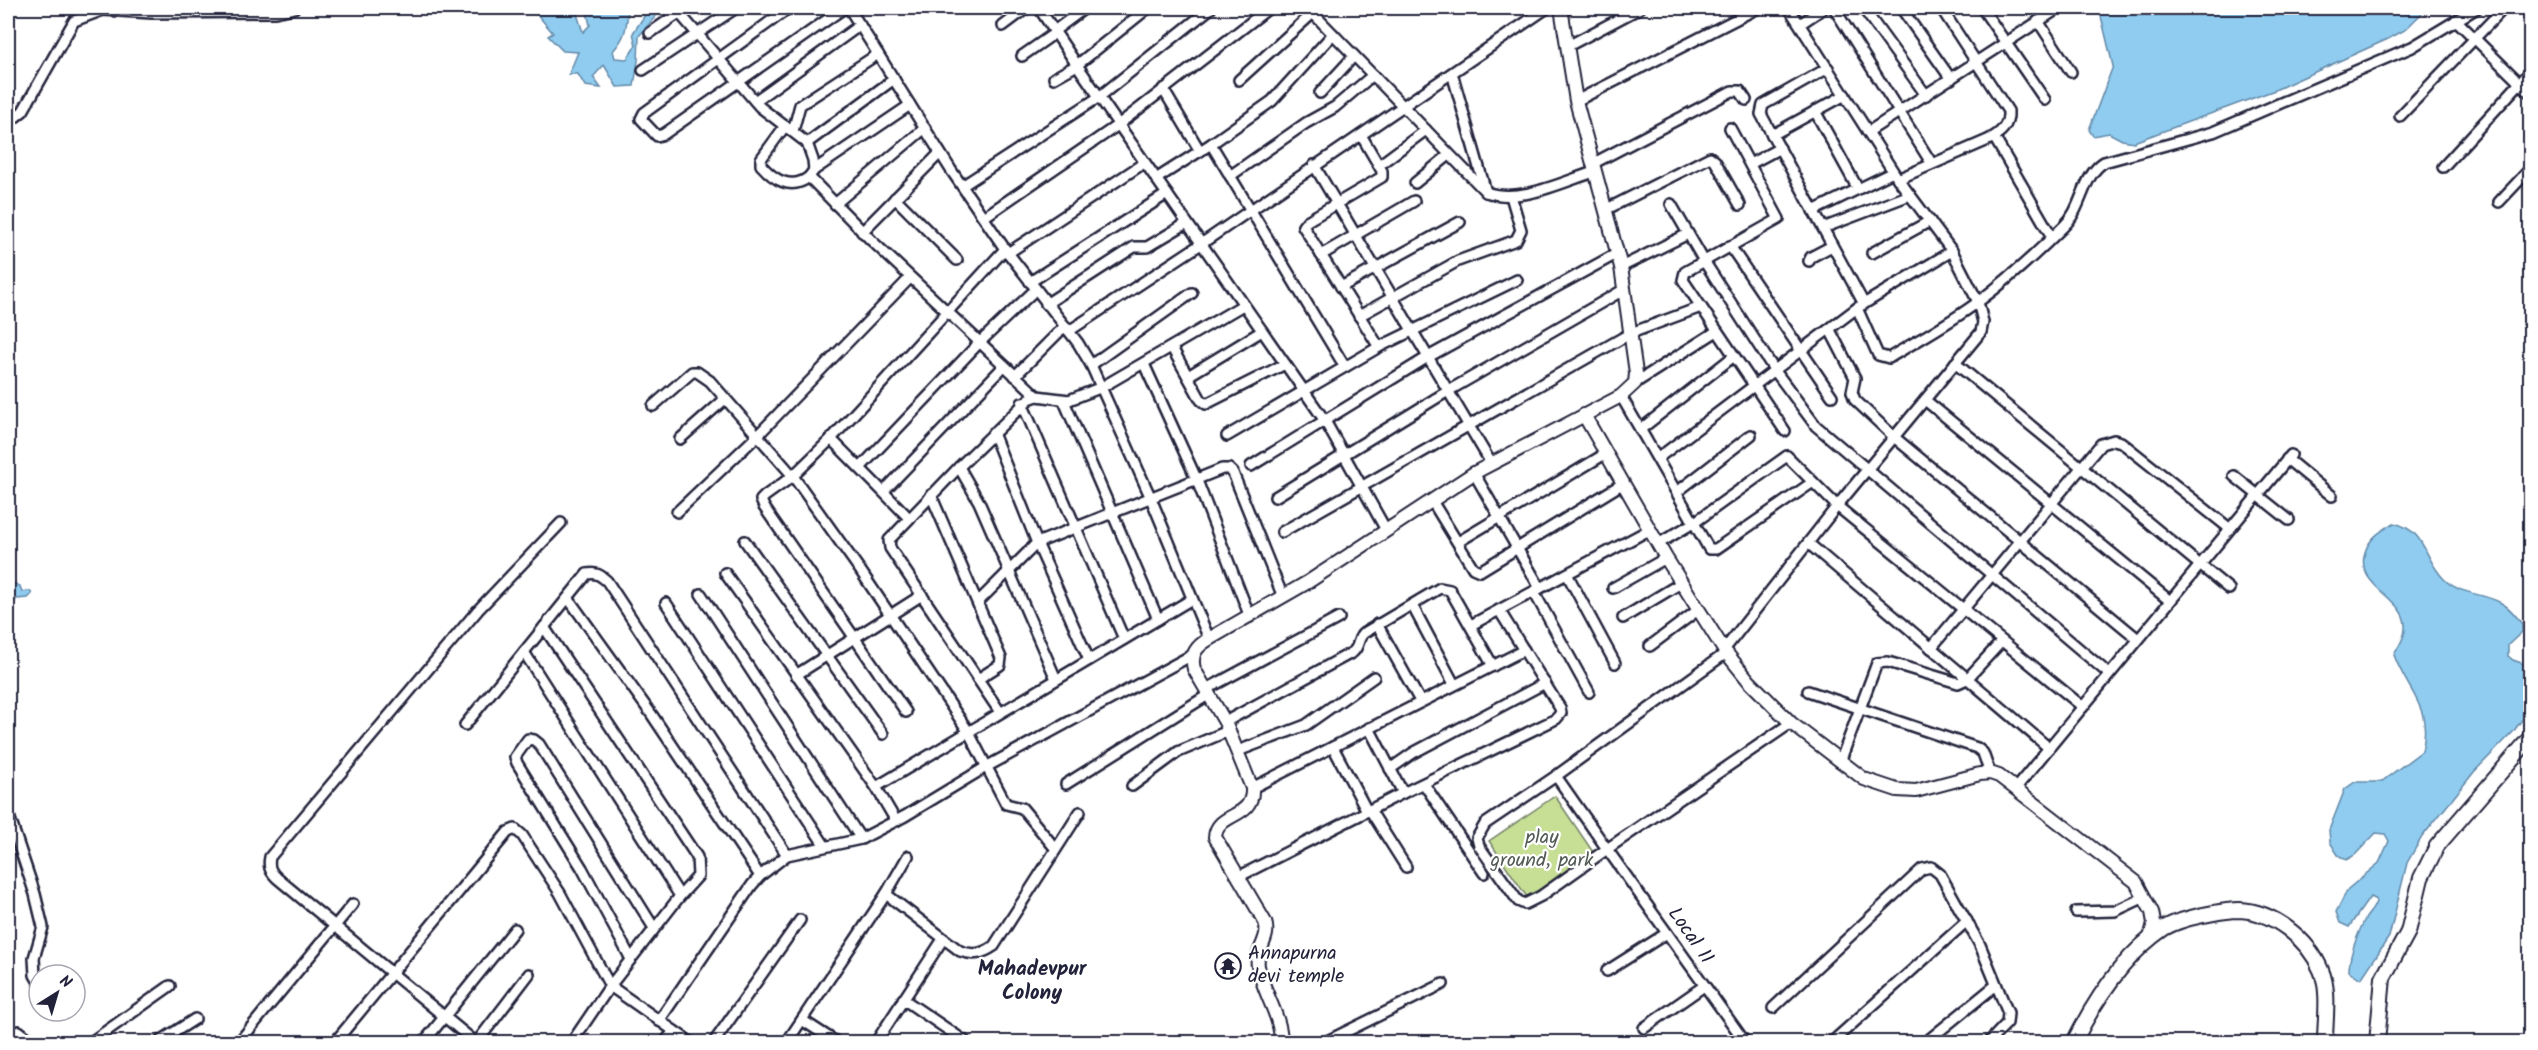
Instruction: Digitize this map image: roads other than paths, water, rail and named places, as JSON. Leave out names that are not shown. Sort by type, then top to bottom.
[{"type":"main road","points":[[2377,1042],[2383,978],[2408,932],[2421,878],[2428,862],[2437,846],[2530,738]]},
{"type":"main road","points":[[2074,1042],[2099,997],[2119,971],[2150,938],[2165,927],[2183,919],[2240,910],[2280,923],[2300,939],[2322,971],[2325,987],[2325,1042]]},
{"type":"street","points":[[8,123],[23,111],[74,21],[104,10],[152,13],[275,12],[294,8]]},
{"type":"street","points":[[644,70],[736,8]]},
{"type":"street","points":[[789,8],[644,112],[641,119],[657,135],[664,134],[844,8]]},
{"type":"street","points":[[849,8],[940,153],[1006,251],[1067,329],[1091,365],[1150,496],[1209,639]]},
{"type":"street","points":[[1003,26],[1027,8]]},
{"type":"street","points":[[1039,8],[1144,163],[1325,421],[1386,530]]},
{"type":"street","points":[[1022,56],[1085,8]]},
{"type":"street","points":[[1054,78],[1077,64],[1148,8]]},
{"type":"street","points":[[962,186],[1099,97],[1211,8]]},
{"type":"street","points":[[984,218],[1118,125],[1269,8]]},
{"type":"street","points":[[1015,376],[1067,329],[1201,244],[1547,8]]},
{"type":"street","points":[[1561,8],[1576,101],[1621,267],[1636,373],[1635,383]]},
{"type":"street","points":[[1568,46],[1640,8]]},
{"type":"street","points":[[1576,101],[1758,8]]},
{"type":"street","points":[[1789,8],[1896,175],[1952,251],[1978,302],[1983,322],[1981,332],[1837,506],[1725,652],[1556,776],[1485,824],[1477,838],[1479,846],[1518,902],[1525,904],[1541,896],[1791,723]]},
{"type":"street","points":[[1800,24],[1824,8]]},
{"type":"street","points":[[1834,8],[1901,111],[1932,164]]},
{"type":"street","points":[[1863,8],[1926,95]]},
{"type":"street","points":[[1901,8],[1951,79]]},
{"type":"street","points":[[1813,211],[1858,189],[1932,164],[1994,137],[2009,120],[2008,111],[1978,61],[1941,8]]},
{"type":"street","points":[[1982,8],[2045,100]]},
{"type":"street","points":[[1828,68],[1763,105],[1761,114],[1823,228],[1860,306],[1878,355],[1884,359],[1978,302],[2052,237],[2074,213],[2091,175],[2096,167],[2104,162],[2213,132],[2412,47],[2477,8]]},
{"type":"street","points":[[2400,116],[2504,8]]},
{"type":"street","points":[[650,33],[680,9],[698,35],[755,101],[807,143],[813,160],[811,174],[835,204],[910,278],[1037,396],[1064,401],[1102,387],[1244,304]]},
{"type":"street","points":[[1239,80],[1311,10],[1486,192],[1511,196],[1593,168],[1732,91],[1740,91],[1746,100]]},
{"type":"street","points":[[1868,132],[2053,12]]},
{"type":"street","points":[[2456,20],[2530,93]]},
{"type":"street","points":[[2038,21],[2071,72]]},
{"type":"street","points":[[755,101],[860,25]]},
{"type":"street","points":[[1156,179],[1272,101],[1333,34]]},
{"type":"street","points":[[878,54],[800,105],[789,129],[761,159],[761,165],[780,182],[796,184],[910,105]]},
{"type":"street","points":[[1320,93],[1354,56]]},
{"type":"street","points":[[2443,167],[2530,72]]},
{"type":"street","points":[[1452,73],[1486,192]]},
{"type":"street","points":[[1230,176],[1306,123],[1335,107],[1373,75]]},
{"type":"street","points":[[807,143],[894,79]]},
{"type":"street","points":[[1163,89],[1200,151]]},
{"type":"street","points":[[1773,135],[1845,95]]},
{"type":"street","points":[[1815,111],[1858,189]]},
{"type":"street","points":[[835,204],[925,128]]},
{"type":"street","points":[[1730,128],[1779,219],[1682,276],[1785,431]]},
{"type":"street","points":[[1379,165],[1426,130]]},
{"type":"street","points":[[1360,135],[1383,173],[1380,179],[1337,202],[1303,225],[1379,347]]},
{"type":"street","points":[[1994,137],[2052,237]]},
{"type":"street","points":[[1211,144],[1345,367]]},
{"type":"street","points":[[1750,165],[1780,148]]},
{"type":"street","points":[[862,232],[940,153]]},
{"type":"street","points":[[1416,183],[1449,155]]},
{"type":"street","points":[[1605,210],[1710,158],[1715,161],[1740,205]]},
{"type":"street","points":[[906,712],[761,500],[793,476],[831,439],[1006,251],[1144,163]]},
{"type":"street","points":[[1314,165],[1491,463]]},
{"type":"street","points":[[2499,202],[2530,169]]},
{"type":"street","points":[[860,468],[1032,286],[1167,194]]},
{"type":"street","points":[[1823,228],[1910,195]]},
{"type":"street","points":[[1359,316],[1458,261],[1516,240],[1521,230],[1511,196]]},
{"type":"street","points":[[895,198],[957,260]]},
{"type":"street","points":[[1321,255],[1414,201]]},
{"type":"street","points":[[1671,204],[1704,261],[1775,371],[1816,426],[1866,471],[2109,674]]},
{"type":"street","points":[[1872,254],[1930,221]]},
{"type":"street","points":[[1341,287],[1460,222]]},
{"type":"street","points":[[1047,304],[1134,247],[1147,247],[1187,224]]},
{"type":"street","points":[[1621,267],[1688,234]]},
{"type":"street","points":[[1731,246],[1832,396]]},
{"type":"street","points":[[1809,261],[1811,257],[1832,246]]},
{"type":"street","points":[[1658,458],[1860,306],[1952,251]]},
{"type":"street","points":[[1251,466],[1428,357],[1618,253]]},
{"type":"street","points":[[677,512],[757,436],[910,278]]},
{"type":"street","points":[[1227,436],[1379,347],[1517,280]]},
{"type":"street","points":[[1275,497],[1448,392],[1625,289]]},
{"type":"street","points":[[1091,365],[1192,293]]},
{"type":"street","points":[[1282,532],[1631,333],[1701,307]]},
{"type":"street","points":[[1830,330],[1855,378],[1852,392],[1855,400],[1894,437],[2138,639]]},
{"type":"street","points":[[1188,376],[1262,331]]},
{"type":"street","points":[[1281,1042],[1281,1030],[1257,966],[1268,930],[1218,843],[1216,830],[1219,825],[1250,805],[1251,788],[1227,727],[1194,669],[1192,661],[1199,645],[1282,597],[1474,472],[1622,396],[1635,383],[1717,331]]},
{"type":"street","points":[[1172,348],[1201,400],[1206,404],[1285,364]]},
{"type":"street","points":[[1641,429],[1734,356]]},
{"type":"street","points":[[1955,363],[2229,589]]},
{"type":"street","points":[[1144,364],[1196,478],[1250,617]]},
{"type":"street","points":[[884,491],[1004,366]]},
{"type":"street","points":[[653,406],[692,372],[697,372],[710,381],[793,476],[890,614],[968,731],[1006,804],[1014,808],[1023,808],[1055,849]]},
{"type":"street","points":[[1000,712],[890,548],[889,540],[1022,403],[1037,396]]},
{"type":"street","points":[[1622,396],[1709,549],[1716,549],[1813,482]]},
{"type":"street","points":[[680,439],[725,399]]},
{"type":"street","points":[[1925,400],[2170,600]]},
{"type":"street","points":[[1064,401],[1158,619]]},
{"type":"street","points":[[1022,403],[1124,639]]},
{"type":"street","points":[[1584,415],[1649,530],[1725,652],[1749,681],[1791,723],[1864,779],[1897,790],[1916,791],[1968,776],[1990,773],[1999,776],[2136,882],[2152,912],[2154,924],[2150,938]]},
{"type":"street","points":[[993,433],[1037,543],[1089,660]]},
{"type":"street","points":[[1677,492],[1752,435]]},
{"type":"street","points":[[831,439],[909,518]]},
{"type":"street","points":[[1931,648],[2101,444],[2114,440],[2121,442],[2229,528]]},
{"type":"street","points":[[1458,542],[1605,454]]},
{"type":"street","points":[[1658,544],[1695,522],[1786,456],[1837,506],[2083,707]]},
{"type":"street","points":[[2015,789],[2289,457],[2332,496]]},
{"type":"street","points":[[959,467],[979,502],[1056,679]]},
{"type":"street","points":[[978,602],[1037,543],[1222,469],[1229,469],[1233,473],[1282,597]]},
{"type":"street","points":[[1474,472],[1517,548],[1589,692]]},
{"type":"street","points":[[2234,476],[2256,496],[2289,520]]},
{"type":"street","points":[[1432,501],[1478,571],[1622,484]]},
{"type":"street","points":[[931,495],[1002,662],[978,679]]},
{"type":"street","points":[[529,974],[476,1042],[444,1018],[270,871],[270,857],[478,610],[561,523]]},
{"type":"street","points":[[1471,625],[1649,530]]},
{"type":"street","points":[[745,541],[883,734]]},
{"type":"street","points":[[1808,543],[2049,748]]},
{"type":"street","points":[[1612,588],[1666,558]]},
{"type":"street","points":[[465,725],[587,574],[594,573],[607,581],[787,855]]},
{"type":"street","points":[[725,573],[876,787],[896,821]]},
{"type":"street","points":[[1567,574],[1615,663]]},
{"type":"street","points":[[1623,618],[1681,583]]},
{"type":"street","points":[[1132,786],[1178,752],[1227,727],[1353,652],[1357,649],[1360,635],[1440,588],[1445,587],[1450,590],[1493,666]]},
{"type":"street","points":[[701,594],[861,839]]},
{"type":"street","points":[[796,675],[922,595]]},
{"type":"street","points":[[568,597],[652,715],[759,876]]},
{"type":"street","points":[[876,787],[1192,599]]},
{"type":"street","points":[[666,603],[825,846]]},
{"type":"street","points":[[1412,605],[1454,684]]},
{"type":"street","points":[[1238,877],[1403,793],[1556,719],[1561,713],[1560,708],[1499,610]]},
{"type":"street","points":[[1650,646],[1698,610]]},
{"type":"street","points":[[1066,784],[1207,692],[1339,618]]},
{"type":"street","points":[[1377,624],[1420,701]]},
{"type":"street","points":[[544,627],[697,857],[698,876],[654,928],[610,986],[573,1042]]},
{"type":"street","points":[[1840,762],[1877,663],[1888,662],[1958,683],[1967,679],[2002,641]]},
{"type":"street","points":[[1251,788],[1524,650]]},
{"type":"street","points":[[524,652],[680,896]]},
{"type":"street","points":[[659,1021],[759,876],[787,855],[861,839],[896,821],[986,767],[1194,654]]},
{"type":"street","points":[[1238,751],[1306,725],[1374,677]]},
{"type":"street","points":[[1390,769],[1413,753],[1545,683]]},
{"type":"street","points":[[1808,691],[1977,748],[1983,753],[1990,773]]},
{"type":"street","points":[[1369,728],[1403,793]]},
{"type":"street","points":[[632,959],[582,868],[517,763],[515,757],[528,739],[539,744],[654,928]]},
{"type":"street","points":[[1333,747],[1368,811],[1406,867]]},
{"type":"street","name":"Local 11","points":[[1556,776],[1745,1042]]},
{"type":"street","points":[[1424,784],[1484,873]]},
{"type":"street","points":[[886,894],[960,951],[972,955],[984,952],[994,946],[1080,812]]},
{"type":"street","points":[[8,813],[35,894],[43,927],[34,963]]},
{"type":"street","points":[[335,1042],[508,832],[515,829],[555,885],[610,986],[690,1042]]},
{"type":"street","points":[[787,1042],[886,894],[908,856]]},
{"type":"street","points":[[1773,1008],[1922,869],[1931,867],[1940,874],[1980,945],[2009,1018],[2004,1027],[1989,1042]]},
{"type":"street","points":[[2076,912],[2115,912],[2145,897]]},
{"type":"street","points":[[239,1042],[353,904]]},
{"type":"street","points":[[714,1042],[800,920]]},
{"type":"street","points":[[1832,1042],[1966,921]]},
{"type":"street","points":[[424,1042],[515,929]]},
{"type":"street","points":[[1607,971],[1667,933]]},
{"type":"street","points":[[876,1042],[943,939]]},
{"type":"street","points":[[1325,1042],[1443,984]]},
{"type":"street","points":[[1926,1042],[1996,985]]},
{"type":"street","points":[[91,1042],[170,986]]},
{"type":"street","points":[[1644,1028],[1704,986]]},
{"type":"street","points":[[903,999],[966,1042]]},
{"type":"street","points":[[159,1042],[195,1019]]},
{"type":"street","points":[[802,1020],[836,1042]]},
{"type":"street","points":[[8,1039],[13,1033],[20,1031],[33,1042]]},
{"type":"street","points":[[665,1042],[674,1031]]},
{"type":"water","points":[[538,8],[575,8],[583,32],[590,25],[586,8],[638,8],[628,11],[625,32],[613,51],[615,58],[627,59],[636,45],[633,33],[645,15],[640,8],[658,8],[660,11],[639,36],[634,86],[617,87],[604,65],[593,77],[601,88],[585,86],[578,74],[569,74],[578,52],[563,51],[548,36],[553,33],[536,13]]},
{"type":"water","points":[[2099,8],[2427,8],[2405,30],[2388,39],[2275,90],[2134,142],[2122,140],[2109,133],[2093,136],[2089,130],[2113,66]]},
{"type":"water","points":[[2394,523],[2413,532],[2437,571],[2450,584],[2496,600],[2520,621],[2522,632],[2508,645],[2508,656],[2530,666],[2530,709],[2513,732],[2474,772],[2422,837],[2407,863],[2389,937],[2361,979],[2349,971],[2350,959],[2361,927],[2375,906],[2376,900],[2370,897],[2349,927],[2340,923],[2336,912],[2348,889],[2379,863],[2389,841],[2385,834],[2376,833],[2355,855],[2346,860],[2338,855],[2330,842],[2329,830],[2345,789],[2355,782],[2381,782],[2422,751],[2424,735],[2424,722],[2417,700],[2394,655],[2404,633],[2403,615],[2366,574],[2364,564],[2365,552],[2370,542]]},
{"type":"water","points":[[13,583],[20,586],[22,592],[30,591],[32,594],[28,598],[16,599],[13,606],[8,607],[8,584]]},
{"type":"place","name":"Annapurna devi temple","points":[[1228,966]]},
{"type":"district","name":"Mahadevpur Colony","points":[[1032,981]]},
{"type":"park label","name":"play ground, park","points":[[1542,850]]}]
